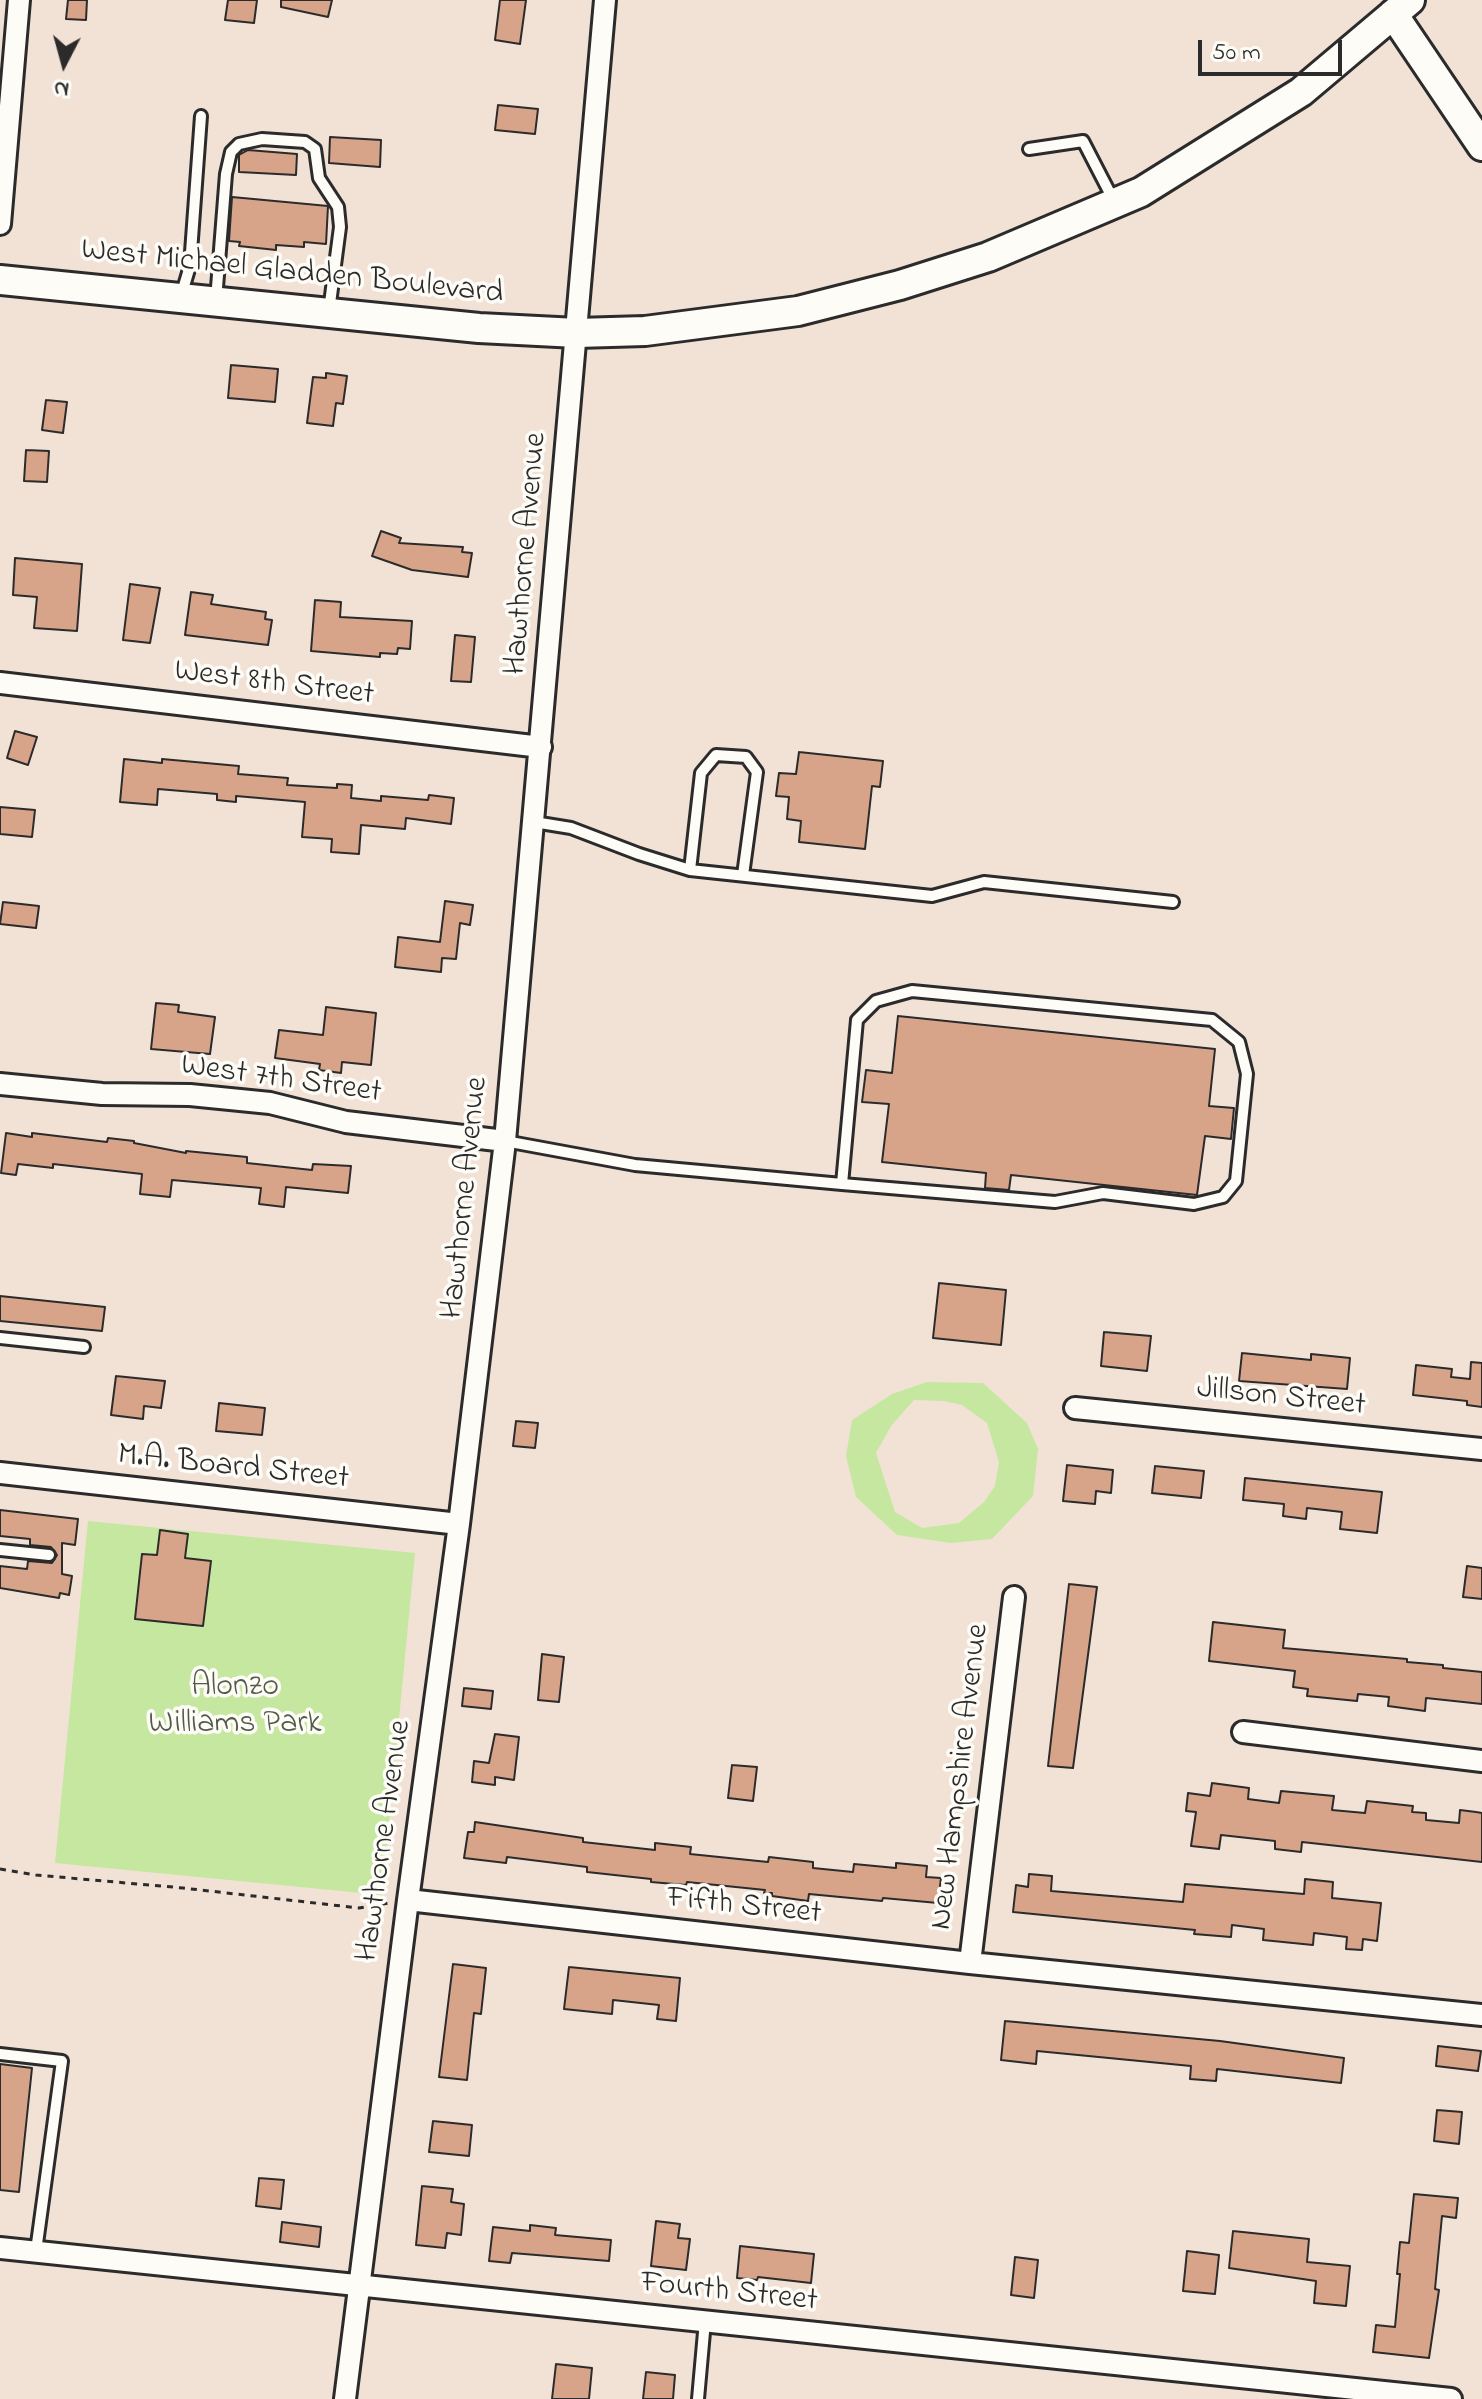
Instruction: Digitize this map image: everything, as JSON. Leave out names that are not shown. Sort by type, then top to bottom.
[{"type":"main road","name":"West Michael Gladden Boulevard","points":[[0,280],[479,328],[577,333],[645,331],[798,311],[900,285],[988,257],[1141,192],[1301,92],[1401,7]]},
{"type":"main road","points":[[1401,7],[1482,146]]},
{"type":"street","points":[[0,224],[19,0]]},
{"type":"street","name":"Hawthorne Avenue","points":[[345,2399],[459,1524],[505,1141],[605,0]]},
{"type":"street","name":"West 8th Street","points":[[0,683],[541,747]]},
{"type":"street","name":"West 7th Street","points":[[0,1084],[102,1094],[190,1095],[270,1103],[346,1122],[505,1141]]},
{"type":"street","name":"Jillson Street","points":[[1075,1408],[1482,1449]]},
{"type":"street","name":"M.A. Board Street","points":[[0,1473],[459,1524]]},
{"type":"street","name":"New Hampshire Avenue","points":[[970,1963],[1014,1597]]},
{"type":"street","points":[[1243,1732],[1482,1761]]},
{"type":"street","name":"Fifth Street","points":[[408,1900],[970,1963],[1482,2015]]},
{"type":"street","name":"Fourth Street","points":[[0,2248],[1451,2399]]},
{"type":"lane","points":[[181,298],[190,266],[201,116]]},
{"type":"lane","points":[[215,302],[226,174],[231,152],[239,144],[262,139],[305,142],[315,149],[319,178],[338,207],[340,227],[329,313]]},
{"type":"lane","points":[[1029,149],[1083,141],[1115,203]]},
{"type":"lane","points":[[690,870],[701,773],[716,755],[746,757],[757,772],[743,875]]},
{"type":"lane","points":[[534,822],[571,828],[690,870],[932,896],[984,882],[1173,902]]},
{"type":"lane","points":[[505,1141],[635,1165],[842,1184],[1055,1202],[1103,1193],[1194,1204],[1223,1197],[1236,1181],[1247,1074],[1239,1042],[1212,1020],[912,991],[876,1001],[857,1020],[842,1184]]},
{"type":"lane","points":[[0,1338],[84,1347]]},
{"type":"lane","points":[[0,1550],[49,1555]]},
{"type":"lane","points":[[0,2054],[62,2061],[36,2251]]},
{"type":"lane","points":[[698,2399],[705,2321]]},
{"type":"path","points":[[0,1869],[359,1908],[408,1900]]},
{"type":"green space","points":[[927,1382],[983,1383],[1027,1423],[1038,1449],[1033,1496],[992,1539],[951,1543],[897,1535],[856,1497],[846,1456],[852,1420],[892,1394]],"holes":[[[914,1400],[962,1405],[987,1423],[999,1462],[995,1486],[984,1502],[959,1523],[922,1528],[895,1512],[876,1453],[891,1426]]]},
{"type":"green space","name":"Alonzo Williams Park","points":[[88,1521],[415,1553],[382,1895],[55,1863]]},
{"type":"building","points":[[68,0],[87,0],[86,20],[66,19]]},
{"type":"building","points":[[228,0],[257,0],[254,23],[225,20]]},
{"type":"building","points":[[281,0],[332,0],[328,17],[281,7]]},
{"type":"building","points":[[500,0],[526,0],[520,44],[495,40]]},
{"type":"building","points":[[498,105],[538,109],[535,134],[495,130]]},
{"type":"building","points":[[330,137],[381,140],[380,167],[329,163]]},
{"type":"building","points":[[248,150],[297,154],[296,175],[239,172],[239,155]]},
{"type":"building","points":[[232,197],[328,206],[326,244],[304,242],[304,247],[276,245],[276,250],[239,246],[240,242],[229,241]]},
{"type":"building","points":[[231,365],[278,369],[275,402],[228,398]]},
{"type":"building","points":[[326,373],[347,376],[343,404],[336,403],[333,426],[307,423],[313,377],[326,378]]},
{"type":"building","points":[[46,400],[67,402],[63,433],[42,430]]},
{"type":"building","points":[[26,450],[49,451],[47,482],[24,481]]},
{"type":"building","points":[[381,531],[401,538],[399,543],[463,547],[462,552],[472,553],[468,577],[412,570],[372,556]]},
{"type":"building","points":[[15,558],[82,564],[77,631],[34,628],[37,597],[13,595]]},
{"type":"building","points":[[130,584],[160,588],[150,643],[123,640]]},
{"type":"building","points":[[191,592],[213,595],[211,604],[266,612],[265,619],[272,620],[268,645],[185,635]]},
{"type":"building","points":[[315,600],[341,602],[340,617],[412,621],[410,649],[398,648],[397,654],[380,653],[380,657],[311,651]]},
{"type":"building","points":[[455,635],[475,637],[471,682],[451,681]]},
{"type":"building","points":[[15,731],[37,737],[28,765],[7,758]]},
{"type":"building","points":[[799,752],[883,761],[880,787],[872,786],[865,849],[799,842],[801,821],[787,819],[789,797],[776,796],[779,773],[796,774]]},
{"type":"building","points":[[124,759],[239,766],[238,774],[288,778],[287,785],[337,788],[337,784],[352,785],[351,798],[381,801],[381,796],[428,800],[429,795],[454,798],[451,824],[406,818],[405,829],[361,825],[359,854],[331,852],[332,839],[302,837],[305,802],[236,796],[236,802],[217,800],[217,794],[158,789],[157,805],[120,802]]},
{"type":"building","points":[[0,807],[35,810],[32,837],[0,834]]},
{"type":"building","points":[[445,901],[473,905],[470,925],[460,923],[456,959],[442,958],[441,972],[395,967],[398,937],[440,942]]},
{"type":"building","points":[[3,902],[39,906],[36,928],[0,924]]},
{"type":"building","points":[[156,1003],[179,1005],[178,1012],[215,1017],[210,1054],[151,1049]]},
{"type":"building","points":[[326,1007],[376,1013],[371,1065],[342,1062],[341,1073],[319,1070],[320,1064],[275,1058],[279,1030],[323,1035]]},
{"type":"building","points":[[898,1016],[1215,1049],[1209,1106],[1234,1108],[1231,1139],[1205,1136],[1197,1195],[1011,1175],[1009,1190],[985,1188],[986,1173],[882,1162],[889,1104],[862,1102],[866,1070],[892,1073]]},
{"type":"building","points":[[6,1133],[107,1142],[108,1138],[134,1141],[186,1153],[247,1157],[247,1163],[312,1170],[313,1164],[351,1166],[348,1193],[286,1187],[284,1207],[259,1204],[261,1188],[172,1180],[170,1197],[140,1194],[142,1174],[53,1164],[53,1168],[18,1164],[16,1175],[1,1173]]},
{"type":"building","points":[[939,1283],[1006,1290],[1001,1345],[933,1338]]},
{"type":"building","points":[[0,1296],[105,1307],[102,1331],[0,1321]]},
{"type":"building","points":[[1104,1332],[1151,1336],[1147,1371],[1101,1366]]},
{"type":"building","points":[[1242,1353],[1311,1360],[1311,1354],[1350,1358],[1347,1389],[1239,1381]]},
{"type":"building","points":[[1471,1362],[1482,1363],[1482,1407],[1467,1405],[1467,1401],[1413,1395],[1416,1365],[1452,1369],[1451,1377],[1470,1379]]},
{"type":"building","points":[[116,1376],[165,1381],[161,1408],[144,1406],[143,1419],[111,1415]]},
{"type":"building","points":[[219,1403],[265,1408],[262,1435],[216,1431]]},
{"type":"building","points":[[516,1421],[538,1423],[535,1448],[513,1446]]},
{"type":"building","points":[[1067,1465],[1113,1470],[1111,1493],[1096,1491],[1095,1504],[1063,1501]]},
{"type":"building","points":[[1155,1466],[1204,1471],[1201,1498],[1152,1493]]},
{"type":"building","points":[[1245,1478],[1382,1492],[1377,1533],[1340,1529],[1342,1512],[1307,1508],[1306,1519],[1283,1516],[1284,1504],[1243,1500]]},
{"type":"building","points":[[0,1510],[78,1519],[75,1545],[62,1543],[62,1574],[72,1576],[69,1595],[60,1593],[59,1598],[0,1588],[0,1566],[27,1569],[28,1561],[52,1563],[57,1555],[51,1547],[30,1545],[30,1539],[0,1536]]},
{"type":"building","points":[[160,1530],[188,1534],[185,1558],[211,1561],[203,1626],[135,1619],[142,1554],[157,1555]]},
{"type":"building","points":[[1467,1566],[1482,1568],[1482,1599],[1463,1597]]},
{"type":"building","points":[[1069,1584],[1097,1587],[1073,1768],[1048,1766]]},
{"type":"building","points":[[1213,1622],[1285,1630],[1283,1648],[1407,1659],[1407,1662],[1482,1672],[1482,1704],[1426,1698],[1425,1711],[1388,1706],[1389,1697],[1358,1694],[1357,1701],[1307,1696],[1308,1689],[1293,1687],[1295,1671],[1209,1661]]},
{"type":"building","points":[[542,1654],[564,1657],[559,1702],[538,1700]]},
{"type":"building","points":[[464,1688],[493,1691],[491,1709],[462,1706]]},
{"type":"building","points":[[495,1734],[519,1737],[514,1780],[495,1777],[495,1785],[472,1782],[474,1761],[489,1763]]},
{"type":"building","points":[[732,1765],[757,1767],[753,1801],[728,1798]]},
{"type":"building","points":[[1212,1783],[1249,1788],[1248,1799],[1279,1803],[1281,1791],[1334,1796],[1332,1810],[1365,1813],[1367,1801],[1413,1806],[1412,1812],[1426,1813],[1426,1820],[1459,1823],[1460,1810],[1482,1813],[1482,1862],[1302,1842],[1301,1852],[1275,1849],[1275,1841],[1221,1835],[1219,1849],[1191,1846],[1196,1812],[1186,1811],[1188,1793],[1210,1796]]},
{"type":"building","points":[[475,1822],[583,1838],[583,1842],[655,1850],[655,1843],[691,1847],[690,1854],[768,1862],[769,1857],[813,1862],[813,1868],[853,1872],[854,1864],[896,1868],[896,1863],[927,1866],[926,1877],[941,1878],[938,1903],[809,1894],[808,1901],[772,1896],[772,1893],[764,1893],[765,1890],[687,1882],[686,1885],[651,1882],[651,1879],[587,1872],[587,1867],[507,1857],[506,1863],[464,1858],[468,1832],[474,1832]]},
{"type":"building","points":[[1029,1874],[1052,1876],[1051,1891],[1183,1902],[1185,1884],[1304,1894],[1305,1879],[1333,1882],[1332,1898],[1381,1903],[1377,1941],[1363,1939],[1362,1950],[1346,1949],[1347,1937],[1314,1933],[1313,1945],[1263,1940],[1264,1929],[1232,1925],[1231,1937],[1194,1934],[1195,1930],[1013,1912],[1016,1885],[1028,1887]]},
{"type":"building","points":[[453,1964],[486,1968],[481,2014],[474,2013],[467,2080],[439,2077]]},
{"type":"building","points":[[569,1967],[680,1978],[676,2021],[657,2019],[659,2005],[613,2000],[612,2014],[564,2009]]},
{"type":"building","points":[[1005,2021],[1220,2041],[1344,2058],[1341,2083],[1217,2069],[1216,2081],[1190,2079],[1191,2066],[1037,2051],[1036,2064],[1001,2060]]},
{"type":"building","points":[[1438,2046],[1481,2051],[1478,2071],[1436,2066]]},
{"type":"building","points":[[0,2064],[32,2068],[19,2192],[0,2190]]},
{"type":"building","points":[[1437,2110],[1462,2112],[1459,2144],[1434,2141]]},
{"type":"building","points":[[433,2121],[472,2125],[469,2156],[429,2152]]},
{"type":"building","points":[[259,2178],[284,2180],[281,2209],[256,2206]]},
{"type":"building","points":[[422,2186],[453,2189],[451,2202],[464,2204],[461,2235],[447,2233],[445,2248],[416,2245]]},
{"type":"building","points":[[1414,2194],[1458,2198],[1456,2218],[1442,2216],[1435,2289],[1439,2290],[1429,2358],[1373,2352],[1376,2325],[1395,2327],[1400,2242],[1409,2243]]},
{"type":"building","points":[[656,2221],[680,2224],[678,2238],[690,2239],[686,2270],[651,2266]]},
{"type":"building","points":[[282,2222],[321,2227],[319,2247],[280,2242]]},
{"type":"building","points":[[530,2225],[556,2228],[555,2235],[611,2240],[609,2261],[512,2253],[510,2263],[489,2261],[493,2227],[530,2231]]},
{"type":"building","points":[[1233,2231],[1309,2239],[1307,2262],[1350,2266],[1346,2306],[1314,2303],[1316,2281],[1229,2268]]},
{"type":"building","points":[[740,2246],[814,2254],[811,2283],[758,2277],[757,2280],[737,2278]]},
{"type":"building","points":[[1187,2251],[1219,2255],[1215,2294],[1183,2291]]},
{"type":"building","points":[[1015,2257],[1038,2260],[1034,2298],[1011,2295]]},
{"type":"building","points":[[556,2364],[592,2368],[589,2399],[552,2399]]},
{"type":"building","points":[[646,2372],[675,2375],[673,2399],[643,2399]]}]
